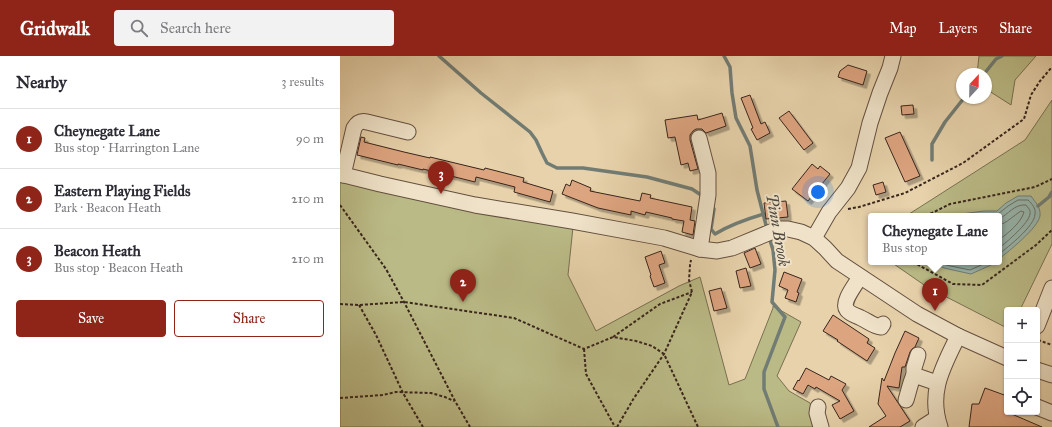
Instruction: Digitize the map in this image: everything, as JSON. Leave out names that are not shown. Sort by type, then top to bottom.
[{"type":"street","points":[[814,238],[829,212],[848,188],[859,168],[870,124],[893,56]]},
{"type":"street","points":[[408,132],[362,121],[358,123],[354,128],[342,174],[475,205],[664,238],[698,249],[717,251],[732,248],[778,229],[788,229],[801,232],[814,238],[837,261],[917,314],[958,336],[1004,357]]},
{"type":"street","points":[[698,249],[708,200],[708,173],[700,138]]},
{"type":"street","points":[[860,276],[846,301],[847,310],[877,326],[881,326],[883,324]]},
{"type":"street","points":[[1040,318],[1052,288]]},
{"type":"street","points":[[923,427],[939,423],[936,391],[937,383],[958,336]]},
{"type":"street","points":[[906,400],[910,383],[914,375],[914,368],[918,355]]},
{"type":"street","points":[[1040,371],[1052,375]]},
{"type":"street","points":[[914,375],[937,383]]},
{"type":"street","points":[[818,407],[817,413],[821,427]]},
{"type":"street","points":[[1040,408],[1052,413]]},
{"type":"path","points":[[829,212],[859,207],[905,193],[963,163],[1024,119],[1031,95],[1052,66]]},
{"type":"path","points":[[932,213],[950,204],[1035,187],[1052,179]]},
{"type":"path","points":[[340,205],[386,269],[470,427]]},
{"type":"path","points":[[918,265],[953,284],[982,285],[1036,245],[1052,230]]},
{"type":"path","points":[[584,349],[586,374],[616,427],[664,354],[692,292],[689,280],[690,265],[698,249]]},
{"type":"path","points":[[340,304],[359,305],[404,302],[514,318],[584,349],[613,337],[660,304],[692,292]]},
{"type":"path","points":[[359,305],[376,335],[403,393],[423,427]]},
{"type":"path","points":[[613,337],[636,341],[652,346],[664,354],[698,427]]},
{"type":"path","points":[[1040,340],[1052,345]]},
{"type":"path","points":[[340,398],[382,395],[396,392],[431,393],[455,401]]},
{"type":"green space","points":[[979,56],[1036,56],[1015,80],[1011,105],[992,93],[992,68],[978,68]]},
{"type":"green space","points":[[1052,100],[1052,244],[1021,307],[1004,307],[1004,326],[927,287],[895,265],[1002,265],[1002,213],[911,213],[1025,140]]},
{"type":"green space","points":[[340,181],[573,227],[568,275],[596,331],[679,286],[700,277],[729,385],[745,379],[773,306],[801,322],[777,376],[789,391],[810,403],[816,427],[340,427]]},
{"type":"water","points":[[1018,196],[1031,196],[1039,207],[1040,216],[1029,233],[1002,257],[1002,213],[969,213],[997,211],[1006,203]]},
{"type":"water","points":[[938,265],[991,265],[971,274],[944,268]]},
{"type":"building","points":[[848,65],[867,71],[863,85],[838,77],[840,71]]},
{"type":"building","points":[[750,95],[761,124],[765,122],[770,133],[757,140],[751,129],[753,128],[741,98]]},
{"type":"building","points":[[913,105],[914,114],[902,115],[901,106]]},
{"type":"building","points":[[789,111],[813,143],[804,150],[779,118]]},
{"type":"building","points":[[722,113],[726,126],[706,133],[702,129],[696,129],[690,135],[698,169],[690,171],[688,163],[681,165],[675,137],[668,138],[665,120],[697,115],[698,120]]},
{"type":"building","points":[[900,132],[920,176],[905,182],[885,138]]},
{"type":"building","points":[[361,137],[365,138],[364,142],[524,178],[523,182],[553,191],[550,202],[514,192],[515,187],[476,177],[475,182],[357,155]]},
{"type":"building","points":[[812,164],[818,169],[820,166],[830,174],[808,201],[792,189]]},
{"type":"building","points":[[572,180],[591,188],[590,191],[640,201],[642,193],[651,195],[650,198],[692,207],[690,220],[695,221],[693,235],[682,232],[684,221],[646,212],[645,215],[631,211],[631,215],[598,208],[562,194],[566,184],[570,186]]},
{"type":"building","points":[[883,182],[886,192],[876,195],[873,185]]},
{"type":"building","points":[[786,201],[788,217],[766,219],[764,203]]},
{"type":"building","points":[[755,248],[761,264],[750,268],[744,253]]},
{"type":"building","points":[[661,251],[665,263],[659,265],[665,283],[654,287],[645,257]]},
{"type":"building","points":[[746,268],[751,286],[740,288],[736,271]]},
{"type":"building","points":[[784,272],[802,279],[797,292],[799,293],[796,302],[785,298],[788,290],[779,286]]},
{"type":"building","points":[[721,288],[727,308],[714,311],[709,291]]},
{"type":"building","points":[[833,315],[869,339],[867,343],[875,348],[867,361],[823,331]]},
{"type":"building","points":[[905,331],[919,338],[915,347],[910,352],[905,367],[902,367],[899,388],[887,386],[910,421],[900,427],[869,427],[886,416],[878,404],[882,378],[884,381]]},
{"type":"building","points":[[806,368],[829,380],[831,376],[846,384],[842,390],[854,411],[840,419],[832,405],[840,401],[816,387],[815,389],[808,385],[803,394],[793,389]]},
{"type":"building","points":[[985,388],[1004,395],[1004,415],[1014,415],[1042,427],[969,427],[972,404],[979,404]]},
{"type":"waterway","points":[[439,56],[481,93],[530,132],[536,140],[547,163],[557,168],[583,168],[647,177],[692,189],[704,197]]},
{"type":"waterway","name":"Pinn Brook","points":[[724,56],[730,67],[736,118],[750,146],[757,190],[767,229]]},
{"type":"waterway","points":[[989,68],[996,59],[1002,56]]},
{"type":"waterway","points":[[932,160],[932,144],[945,122],[959,104]]},
{"type":"waterway","points":[[1038,206],[1049,197],[1052,192]]},
{"type":"waterway","points":[[711,205],[714,209],[711,229],[715,234],[739,222],[764,214]]},
{"type":"waterway","name":"Pinn Brook","points":[[769,237],[773,250],[775,270],[772,302],[785,317],[764,372],[764,389],[778,427]]},
{"type":"place","name":"Beacon Heath","points":[[441,194]]},
{"type":"place","name":"Eastern Playing Fields","points":[[463,302]]},
{"type":"place","name":"Cheynegate Lane","points":[[935,311]]}]
